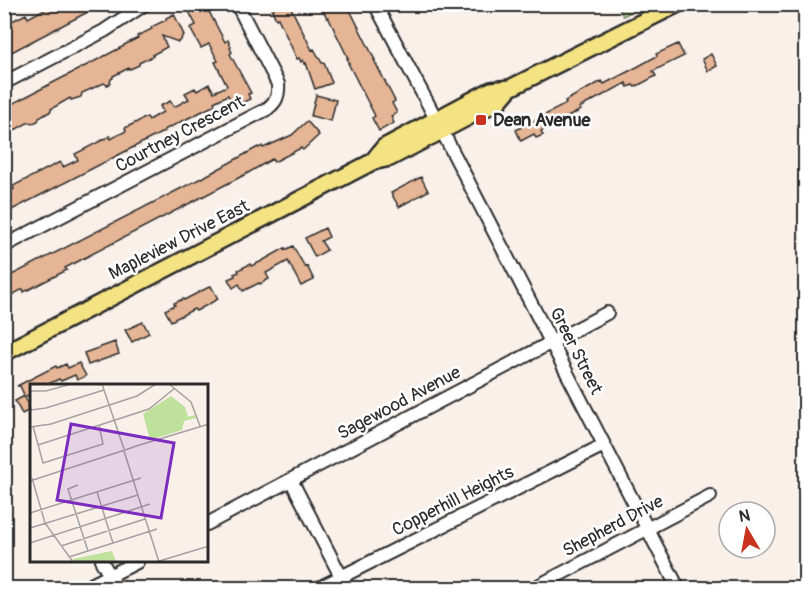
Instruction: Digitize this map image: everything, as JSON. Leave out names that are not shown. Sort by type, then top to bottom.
[{"type":"main road","name":"Mapleview Drive East","points":[[4,353],[372,162],[390,158],[439,125],[499,101],[510,88],[678,4]]},
{"type":"street","points":[[4,82],[104,31],[145,4]]},
{"type":"street","name":"Courtney Crescent","points":[[4,246],[267,109],[277,99],[278,84],[237,4]]},
{"type":"street","points":[[375,4],[439,125]]},
{"type":"street","name":"Greer Street","points":[[439,125],[678,588]]},
{"type":"street","name":"Sagewood Avenue","points":[[208,523],[607,312]]},
{"type":"street","name":"Copperhill Heights","points":[[319,588],[344,583],[604,445]]},
{"type":"street","points":[[291,480],[344,583]]},
{"type":"street","name":"Shepherd Drive","points":[[534,588],[710,496]]},
{"type":"street","points":[[103,563],[117,588]]},
{"type":"street","points":[[85,588],[133,563]]},
{"type":"green space","points":[[617,5],[644,5],[623,16]]},
{"type":"building","points":[[54,4],[103,4],[4,56],[4,25],[26,14],[28,18]]},
{"type":"building","points":[[185,4],[205,4],[225,42],[228,40],[232,52],[230,54],[251,93],[248,94],[250,99],[234,107],[228,95],[214,102],[215,105],[4,214],[4,194],[14,189],[13,186],[60,162],[63,167],[78,160],[75,154],[110,136],[111,139],[126,131],[125,128],[147,117],[149,120],[163,112],[160,106],[170,101],[174,107],[189,99],[185,93],[195,88],[197,91],[209,84],[214,92],[227,86],[209,44],[201,48],[190,28],[196,25]]},
{"type":"building","points":[[272,4],[289,4],[312,50],[314,49],[324,63],[332,83],[315,89],[306,63],[297,59],[278,18],[276,19]]},
{"type":"building","points":[[320,4],[347,4],[395,101],[392,103],[397,113],[391,116],[394,123],[379,131],[372,118],[375,116]]},
{"type":"building","points":[[174,14],[184,35],[181,40],[178,42],[162,36],[167,47],[139,65],[113,76],[107,85],[104,83],[82,93],[81,97],[71,100],[70,98],[51,109],[38,121],[29,122],[4,136],[4,108],[124,46]]},
{"type":"building","points":[[678,44],[684,56],[653,71],[656,76],[635,87],[633,85],[628,87],[626,83],[541,131],[543,135],[536,138],[534,134],[521,141],[516,130],[566,104],[565,101],[583,91],[602,81],[604,84]]},
{"type":"building","points":[[711,54],[717,66],[708,71],[702,59]]},
{"type":"building","points":[[316,95],[336,100],[331,121],[311,116]]},
{"type":"building","points":[[307,121],[319,135],[303,150],[301,148],[274,162],[272,159],[65,268],[67,270],[24,292],[23,289],[4,299],[4,279],[258,147],[263,148],[292,135]]},
{"type":"building","points":[[421,177],[428,191],[399,207],[391,193]]},
{"type":"building","points":[[325,228],[329,237],[321,241],[327,250],[315,257],[305,238]]},
{"type":"building","points":[[293,246],[314,280],[301,286],[288,261],[266,273],[269,279],[260,284],[243,291],[239,284],[233,288],[228,279],[235,276],[238,270]]},
{"type":"building","points":[[211,286],[218,299],[171,321],[165,310],[175,305],[174,303]]},
{"type":"building","points":[[143,322],[149,333],[132,342],[125,330]]},
{"type":"building","points":[[115,342],[119,354],[88,365],[84,353]]},
{"type":"building","points":[[79,363],[86,376],[77,380],[75,375],[48,384],[30,384],[30,394],[25,397],[20,386],[17,386],[56,366],[57,368],[66,364],[68,368]]},
{"type":"building","points":[[24,396],[30,410],[22,414],[15,401]]},
{"type":"place","name":"Dean Avenue","points":[[481,120]]}]
